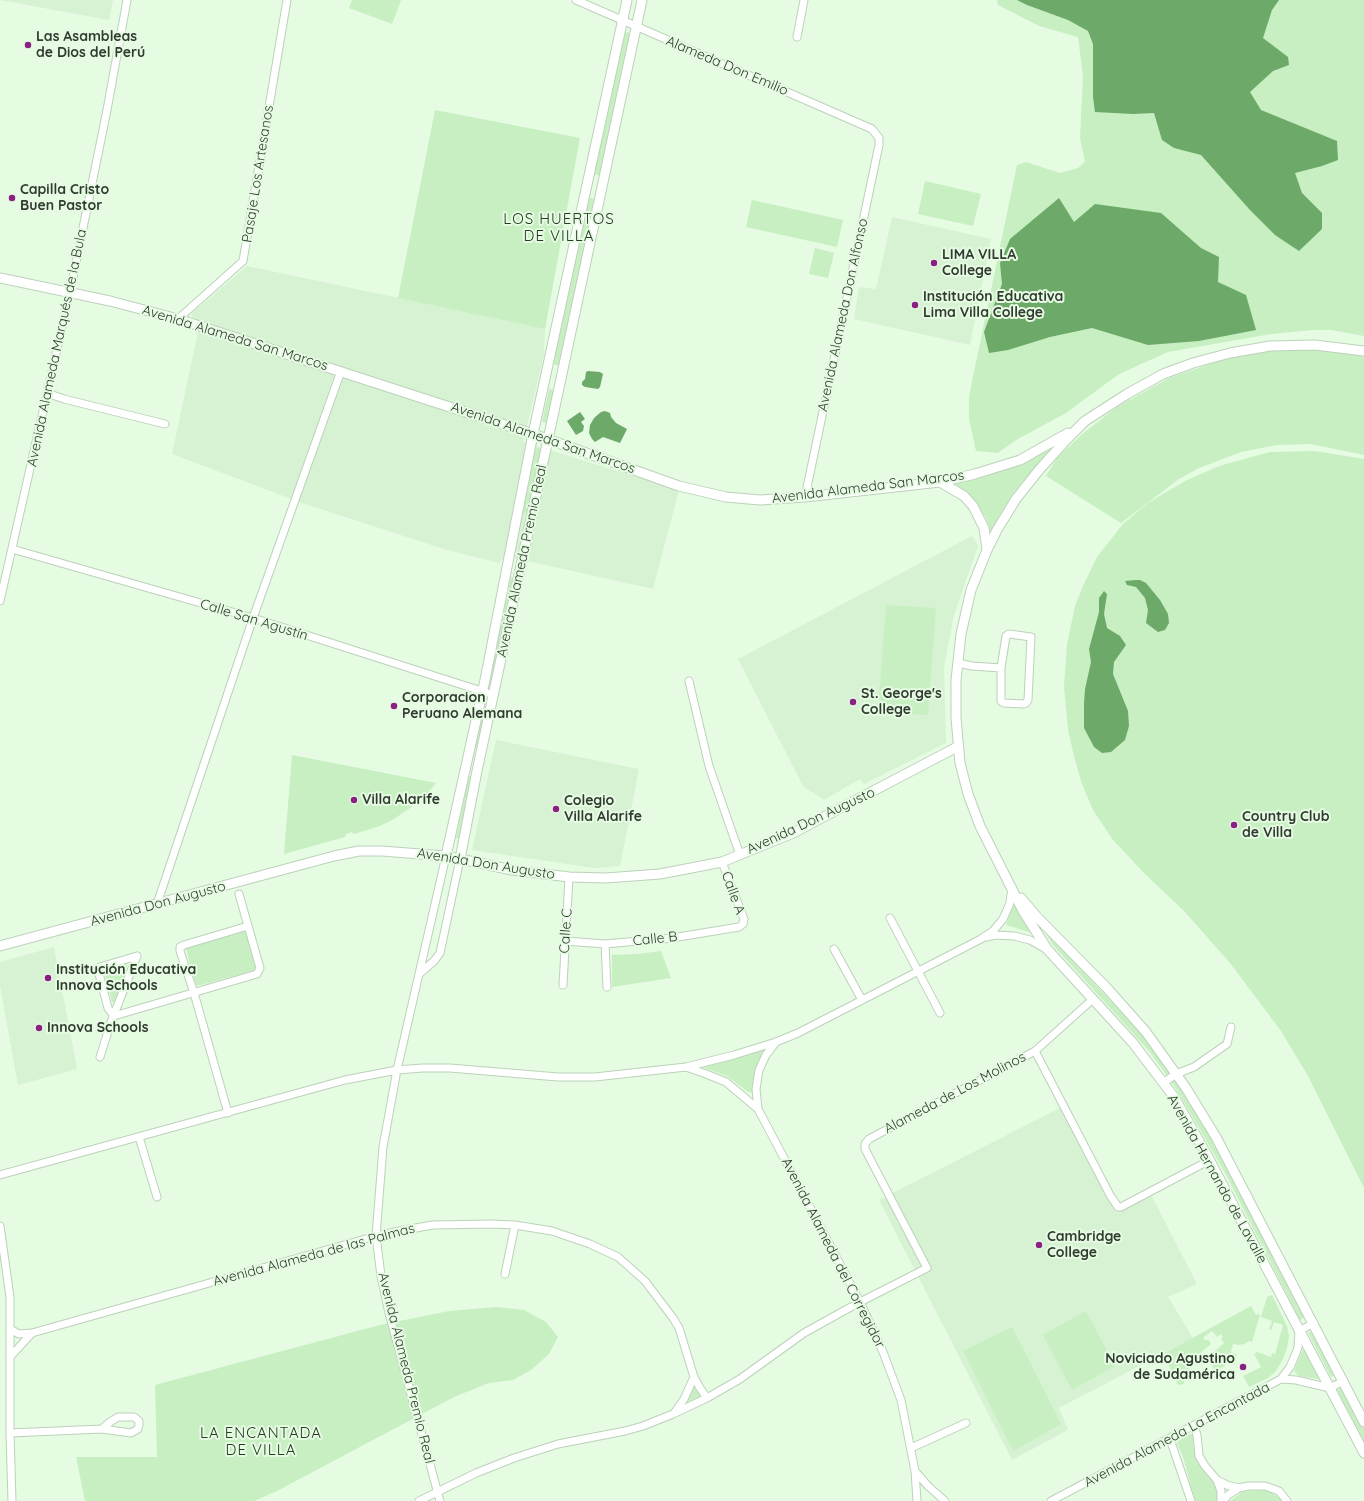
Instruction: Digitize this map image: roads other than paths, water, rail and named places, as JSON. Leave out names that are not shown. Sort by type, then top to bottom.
[{"type":"street","name":"Avenida Alameda Marqués de la Bula","points":[[0,601],[70,292],[107,110],[127,0]]},
{"type":"street","name":"Pasaje Los Artesanos","points":[[178,318],[243,261],[287,0]]},
{"type":"street","name":"Alameda Don Emilio","points":[[576,0],[872,129],[877,134]]},
{"type":"street","name":"Avenida Alameda Premio Real","points":[[440,1501],[389,1313],[381,1276],[376,1236],[383,1146],[397,1070],[482,692],[533,434],[627,0]]},
{"type":"street","name":"Avenida Alameda Premio Real","points":[[419,974],[434,961],[440,953],[529,525],[642,0]]},
{"type":"street","points":[[797,37],[804,0]]},
{"type":"street","name":"Avenida Alameda Don Alfonso","points":[[805,497],[879,145],[879,138],[877,134]]},
{"type":"street","name":"Avenida Alameda San Marcos","points":[[0,278],[70,292],[178,318],[548,439],[679,486],[726,497],[760,500],[805,497],[940,482],[975,474],[1020,460],[1085,421]]},
{"type":"street","name":"Avenida Hernando de Lavalle","points":[[1364,351],[1315,345],[1270,346],[1230,353],[1193,363],[1163,374],[1127,394],[1085,421],[1039,470],[1016,499],[997,530],[971,590],[961,634],[956,680],[957,748],[968,794],[980,826],[1026,915],[1047,949],[1134,1043],[1174,1097],[1210,1160],[1364,1453]]},
{"type":"street","points":[[157,904],[253,618],[341,371]]},
{"type":"street","points":[[47,393],[64,399],[165,424]]},
{"type":"street","points":[[940,482],[964,496],[973,506],[984,528],[988,550]]},
{"type":"street","points":[[515,523],[529,525]]},
{"type":"street","name":"Calle San Agustín","points":[[12,549],[253,618],[494,695]]},
{"type":"street","points":[[507,564],[521,566]]},
{"type":"street","points":[[1009,634],[1031,637],[1030,670],[1026,703],[1001,702],[1000,668],[1006,636],[1009,634]]},
{"type":"street","points":[[958,663],[972,666],[1000,668]]},
{"type":"street","points":[[689,681],[709,766],[740,855]]},
{"type":"street","name":"Avenida Don Augusto","points":[[0,946],[334,856],[359,851],[382,851],[446,856],[512,870],[569,877],[606,878],[660,874],[722,862],[793,833],[957,748]]},
{"type":"street","points":[[467,760],[479,761]]},
{"type":"street","name":"Calle A","points":[[722,862],[744,919],[743,924]]},
{"type":"street","name":"Calle C","points":[[563,986],[569,877]]},
{"type":"street","points":[[0,1175],[345,1080],[397,1070],[450,1068],[558,1077],[596,1077],[686,1067],[734,1055],[776,1042],[798,1033],[981,939],[993,931],[1003,919],[1010,902],[1012,887]]},
{"type":"street","name":"Avenida Hernando de Lavalle","points":[[1012,887],[1037,917],[1106,987],[1141,1027],[1176,1074],[1216,1137],[1314,1323],[1364,1422]]},
{"type":"street","points":[[114,1016],[257,974],[260,968],[240,894]]},
{"type":"street","points":[[890,918],[917,972],[940,1013]]},
{"type":"street","name":"Calle B","points":[[565,941],[605,944],[672,938],[739,927],[743,924]]},
{"type":"street","points":[[228,1113],[180,947],[248,926]]},
{"type":"street","points":[[981,939],[996,935],[1014,936],[1030,940],[1047,949]]},
{"type":"street","points":[[605,944],[608,986]]},
{"type":"street","points":[[834,949],[862,1000]]},
{"type":"street","points":[[100,1057],[137,956],[100,967],[98,970],[108,1008],[114,1016]]},
{"type":"street","name":"Alameda de Los Molinos","points":[[860,1302],[927,1268],[865,1149],[865,1144],[869,1139],[1034,1051],[1094,999]]},
{"type":"street","points":[[1163,1083],[1176,1074],[1194,1067],[1227,1044],[1231,1027]]},
{"type":"street","name":"Avenida Alameda del Corregidor","points":[[758,1109],[756,1089],[759,1070],[766,1055],[776,1042]]},
{"type":"street","points":[[1034,1051],[1118,1207],[1121,1207],[1210,1160]]},
{"type":"street","name":"Avenida Alameda del Corregidor","points":[[686,1067],[726,1082],[758,1109],[860,1302],[884,1352],[901,1400],[915,1471],[917,1501]]},
{"type":"street","points":[[139,1137],[157,1197]]},
{"type":"street","name":"Avenida Alameda de las Palmas","points":[[10,1329],[20,1334],[32,1333],[376,1236],[433,1225],[515,1225],[558,1232],[590,1244],[618,1257],[645,1281],[674,1318],[679,1328],[694,1377],[707,1398]]},
{"type":"street","points":[[505,1274],[515,1225]]},
{"type":"street","points":[[0,1226],[10,1297],[10,1433],[12,1501]]},
{"type":"street","points":[[419,1501],[476,1473],[514,1458],[558,1444],[625,1431],[643,1426],[673,1414],[707,1398],[740,1379],[804,1333],[860,1302]]},
{"type":"street","points":[[1299,1331],[1314,1323]]},
{"type":"street","name":"Avenida Alameda La Encantada","points":[[1055,1500],[1281,1379],[1296,1353],[1299,1331]]},
{"type":"street","points":[[10,1356],[32,1333]]},
{"type":"street","points":[[673,1414],[684,1399],[694,1377]]},
{"type":"street","name":"Avenida Alameda La Encantada","points":[[1281,1379],[1296,1380],[1330,1388]]},
{"type":"street","points":[[1330,1388],[1343,1381]]},
{"type":"street","points":[[10,1433],[102,1429],[132,1433],[138,1429],[139,1421],[134,1417],[118,1417],[102,1429]]},
{"type":"street","points":[[911,1448],[925,1443],[966,1423]]},
{"type":"street","points":[[1194,1426],[1197,1435],[1199,1456],[1217,1480],[1221,1491],[1222,1501]]},
{"type":"street","points":[[1170,1439],[1191,1501]]},
{"type":"street","points":[[915,1471],[928,1486],[945,1501]]},
{"type":"street","points":[[1217,1480],[1227,1485],[1239,1488]]},
{"type":"street","points":[[1222,1501],[1239,1488],[1248,1486],[1265,1486],[1279,1491],[1287,1501]]},
{"type":"place","name":"Las Asambleas de Dios del Perú","points":[[28,45]]},
{"type":"place","name":"Capilla Cristo Buen Pastor","points":[[12,198]]},
{"type":"place","name":"LIMA VILLA College","points":[[934,263]]},
{"type":"place","name":"Institución Educativa Lima Villa College","points":[[915,305]]},
{"type":"place","name":"St. George's College","points":[[853,702]]},
{"type":"place","name":"Corporacion Peruano Alemana","points":[[394,706]]},
{"type":"place","name":"Villa Alarife","points":[[354,800]]},
{"type":"place","name":"Colegio Villa Alarife","points":[[556,809]]},
{"type":"place","name":"Country Club de Villa","points":[[1234,825]]},
{"type":"place","name":"Institución Educativa Innova Schools","points":[[48,978]]},
{"type":"place","name":"Innova Schools","points":[[39,1028]]},
{"type":"place","name":"Cambridge College","points":[[1039,1245]]},
{"type":"place","name":"Noviciado Agustino de Sudamérica","points":[[1243,1367]]},
{"type":"district","name":"LOS HUERTOS DE VILLA","points":[[559,228]]},
{"type":"district","name":"LA ENCANTADA DE VILLA","points":[[261,1442]]}]
